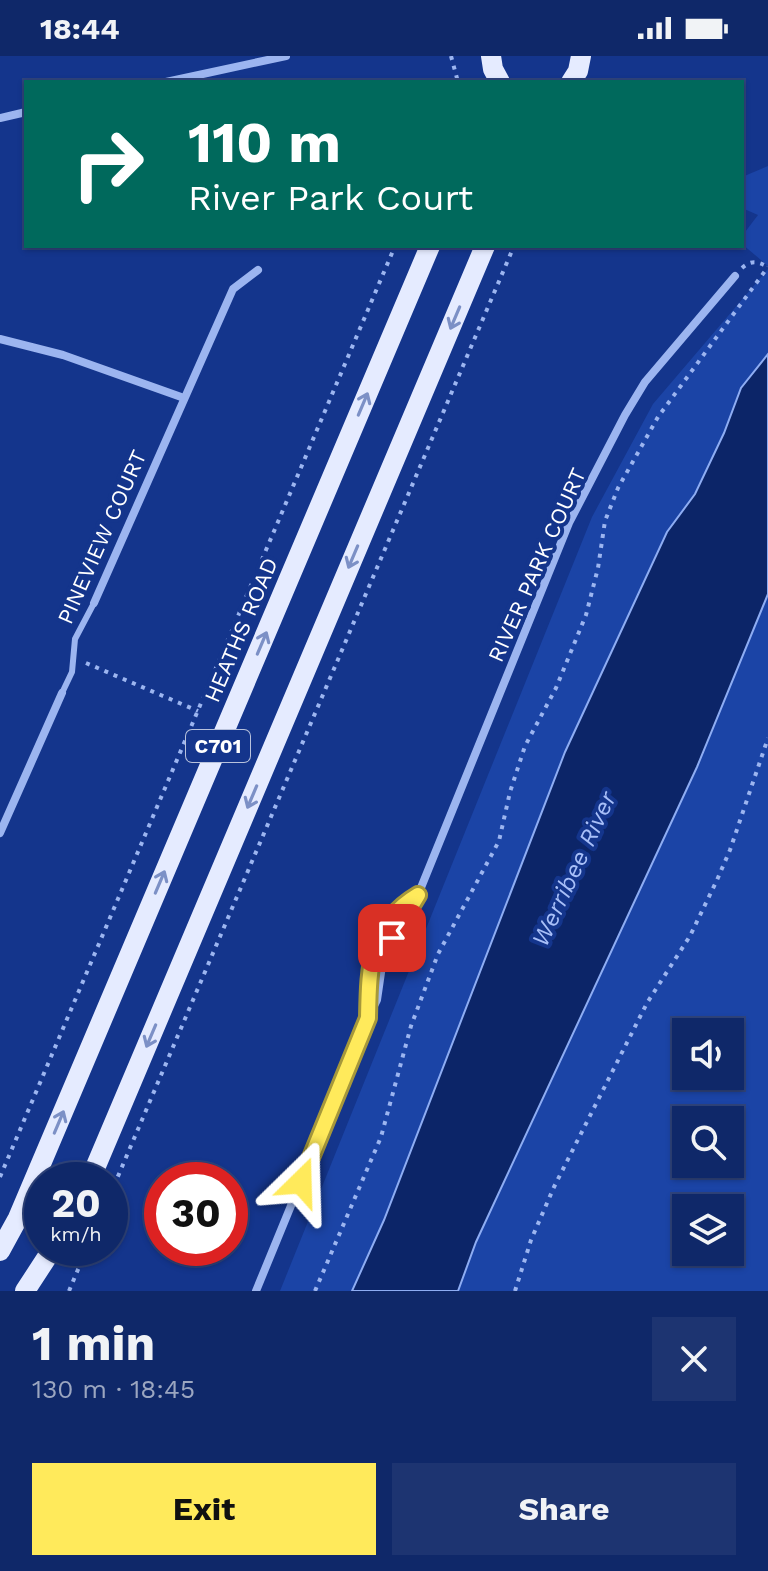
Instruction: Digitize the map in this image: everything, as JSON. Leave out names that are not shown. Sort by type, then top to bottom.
[{"type":"main road","points":[[572,80],[581,56]]},
{"type":"main road","name":"HEATHS ROAD","points":[[0,1251],[18,1218],[429,248]]},
{"type":"main road","name":"C701","points":[[98,1162],[484,248]]},
{"type":"main road","points":[[25,1291],[41,1266]]},
{"type":"street","points":[[175,80],[286,56]]},
{"type":"street","points":[[0,118],[24,112]]},
{"type":"street","name":"PINEVIEW COURT","points":[[94,603],[233,289],[258,270]]},
{"type":"street","name":"RIVER PARK COURT","points":[[256,1291],[368,1018],[367,989],[373,950],[398,911],[418,895],[569,523],[645,382],[735,276]]},
{"type":"street","points":[[0,339],[63,355],[184,398]]},
{"type":"street","points":[[0,833],[62,693]]},
{"type":"lane","name":"PINEVIEW COURT","points":[[62,693],[72,672],[75,639],[94,603]]},
{"type":"path","points":[[451,56],[457,80]]},
{"type":"path","points":[[0,1177],[394,248]]},
{"type":"path","points":[[124,1162],[513,248]]},
{"type":"path","points":[[315,1291],[381,1137],[411,1026],[438,954],[499,841],[525,746],[556,688],[586,615],[598,568],[605,521],[618,488],[658,417],[768,267],[758,261],[751,262],[735,276]]},
{"type":"path","points":[[74,657],[198,711]]},
{"type":"path","points":[[515,1291],[531,1240],[561,1174],[647,1003],[690,936],[711,893],[730,850],[768,738]]},
{"type":"path","points":[[69,1291],[79,1266]]},
{"type":"shaded area","points":[[768,166],[768,266],[744,246],[744,233],[758,215],[744,209],[744,176]]},
{"type":"shaded area","points":[[768,269],[768,354],[741,388],[695,494],[667,532],[565,752],[384,1220],[352,1291],[280,1291],[592,517],[653,404]]},
{"type":"shaded area","points":[[768,594],[768,1291],[458,1291],[476,1242],[697,767]]},
{"type":"water","name":"Werribee River","points":[[768,354],[768,594],[697,767],[476,1242],[458,1291],[352,1291],[384,1220],[565,752],[667,532],[695,494],[741,388]]},
{"type":"route","points":[[301,1182],[368,1018],[367,989],[373,950],[398,911],[418,895],[392,938]]}]
